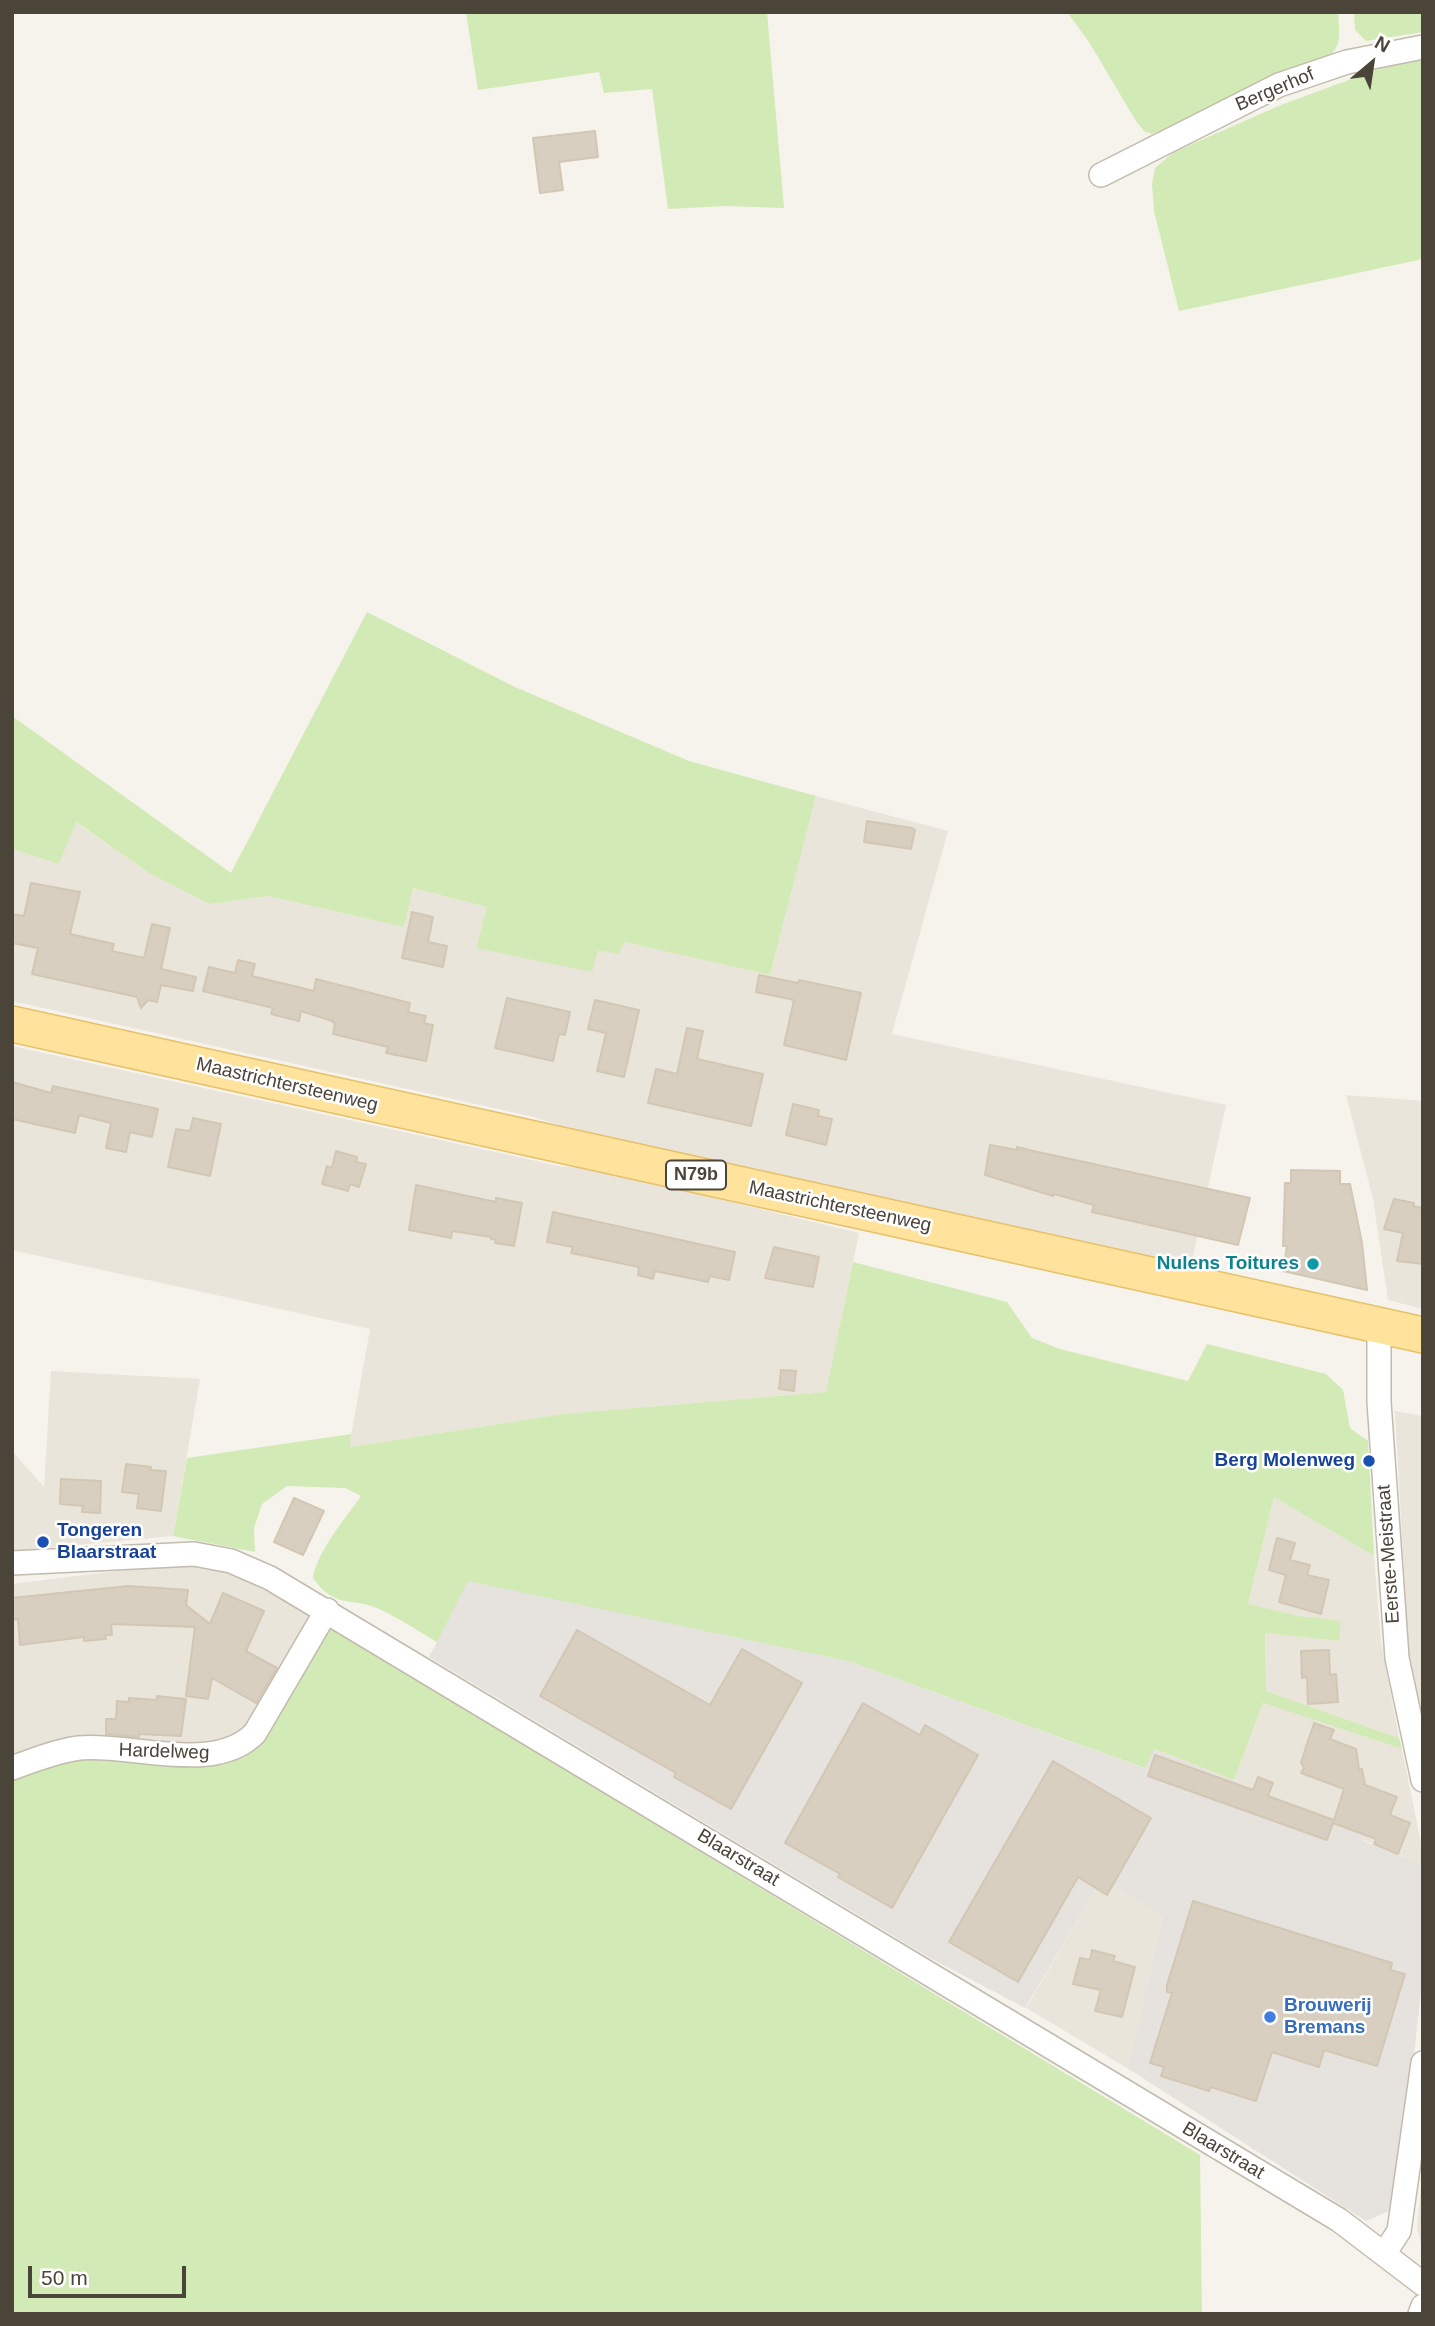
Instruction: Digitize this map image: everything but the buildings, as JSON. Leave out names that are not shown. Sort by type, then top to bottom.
[{"type":"main road","name":"Maastrichtersteenweg","points":[[12,1024],[1423,1335]]},
{"type":"street","name":"Bergerhof","points":[[1101,175],[1279,85],[1347,62],[1423,47]]},
{"type":"street","name":"Eerste-Meistraat","points":[[1379,1325],[1379,1402],[1396,1658],[1423,1780]]},
{"type":"street","name":"Blaarstraat","points":[[12,1563],[194,1554],[231,1560],[270,1578],[1339,2220],[1423,2284]]},
{"type":"street","name":"Hardelweg","points":[[12,1768],[79,1748],[213,1755],[245,1743],[255,1733],[327,1610]]},
{"type":"street","points":[[1384,2254],[1399,2231],[1420,2110],[1423,2063]]},
{"type":"street","points":[[1420,2314],[1423,2306]]},
{"type":"shaded area","points":[[816,796],[948,831],[892,1034],[1226,1105],[1191,1265],[1044,1235],[564,1127],[534,1117],[12,1001],[12,849],[59,864],[75,822],[149,873],[209,904],[268,896],[404,927],[413,888],[487,907],[476,948],[598,950],[624,942],[770,975]]},
{"type":"shaded area","points":[[12,1046],[559,1166],[594,1169],[859,1233],[826,1392],[563,1414],[349,1447],[370,1329],[12,1250]]},
{"type":"shaded area","points":[[1346,1095],[1423,1101],[1423,1309],[1388,1300],[1373,1199]]},
{"type":"shaded area","points":[[51,1371],[200,1379],[173,1536],[12,1551],[12,1451],[44,1487]]},
{"type":"shaded area","points":[[1395,1411],[1423,1416],[1423,1726],[1409,1659]]},
{"type":"shaded area","points":[[1274,1497],[1374,1556],[1381,1642],[1399,1738],[1266,1691],[1265,1633],[1338,1641],[1340,1622],[1248,1605]]},
{"type":"shaded area","points":[[148,1567],[218,1570],[246,1580],[313,1615],[256,1718],[233,1739],[213,1745],[12,1761],[12,1584]]},
{"type":"shaded area","points":[[468,1580],[848,1661],[1144,1768],[1153,1749],[1351,1826],[1361,1833],[1363,1841],[1423,1864],[1423,1974],[1399,2188],[1389,2211],[1366,2221],[1127,2068],[1163,1917],[1102,1879],[1025,2008],[930,1958],[429,1657]]},
{"type":"shaded area","points":[[1263,1703],[1402,1749],[1423,1864],[1363,1840],[1351,1825],[1253,1790],[1234,1780]]},
{"type":"shaded area","points":[[1102,1879],[1163,1917],[1127,2068],[1026,2008]]},
{"type":"shaded area","points":[[1423,2169],[1423,2253],[1417,2228]]},
{"type":"green space","points":[[466,12],[767,12],[784,208],[726,206],[668,209],[652,89],[604,93],[599,72],[478,90]]},
{"type":"green space","points":[[1067,12],[1338,12],[1339,37],[1336,48],[1328,57],[1152,134],[1144,131],[1136,121],[1089,42]]},
{"type":"green space","points":[[1354,12],[1423,12],[1423,32],[1366,41],[1355,30]]},
{"type":"green space","points":[[1423,60],[1423,259],[1179,311],[1154,211],[1152,184],[1155,168],[1174,152],[1281,105],[1384,67]]},
{"type":"green space","points":[[367,612],[515,687],[689,761],[816,796],[770,975],[624,942],[619,954],[598,950],[592,972],[476,948],[487,907],[413,888],[404,927],[268,896],[209,904],[149,873],[76,822],[59,864],[12,849],[12,716],[231,873]]},
{"type":"green space","points":[[853,1262],[1007,1302],[1032,1338],[1060,1349],[1188,1381],[1207,1344],[1326,1374],[1343,1390],[1350,1428],[1368,1441],[1374,1556],[1274,1497],[1248,1604],[1298,1616],[1341,1621],[1339,1641],[1265,1633],[1266,1691],[1399,1738],[1402,1749],[1263,1703],[1234,1780],[1154,1749],[1145,1768],[848,1661],[468,1581],[437,1642],[379,1609],[329,1595],[313,1578],[326,1546],[361,1496],[345,1488],[287,1486],[262,1504],[254,1528],[255,1552],[173,1536],[187,1458],[351,1434],[350,1447],[563,1414],[826,1392]]},
{"type":"green space","points":[[330,1627],[1200,2155],[1202,2314],[12,2314],[12,1775],[80,1753],[198,1766],[223,1765],[244,1757],[256,1749],[324,1632]]},
{"type":"place","name":"Nulens Toitures","points":[[1313,1264]]},
{"type":"place","name":"Berg Molenweg","points":[[1369,1461]]},
{"type":"place","name":"Tongeren Blaarstraat","points":[[43,1542]]},
{"type":"place","name":"Brouwerij Bremans","points":[[1270,2017]]}]
